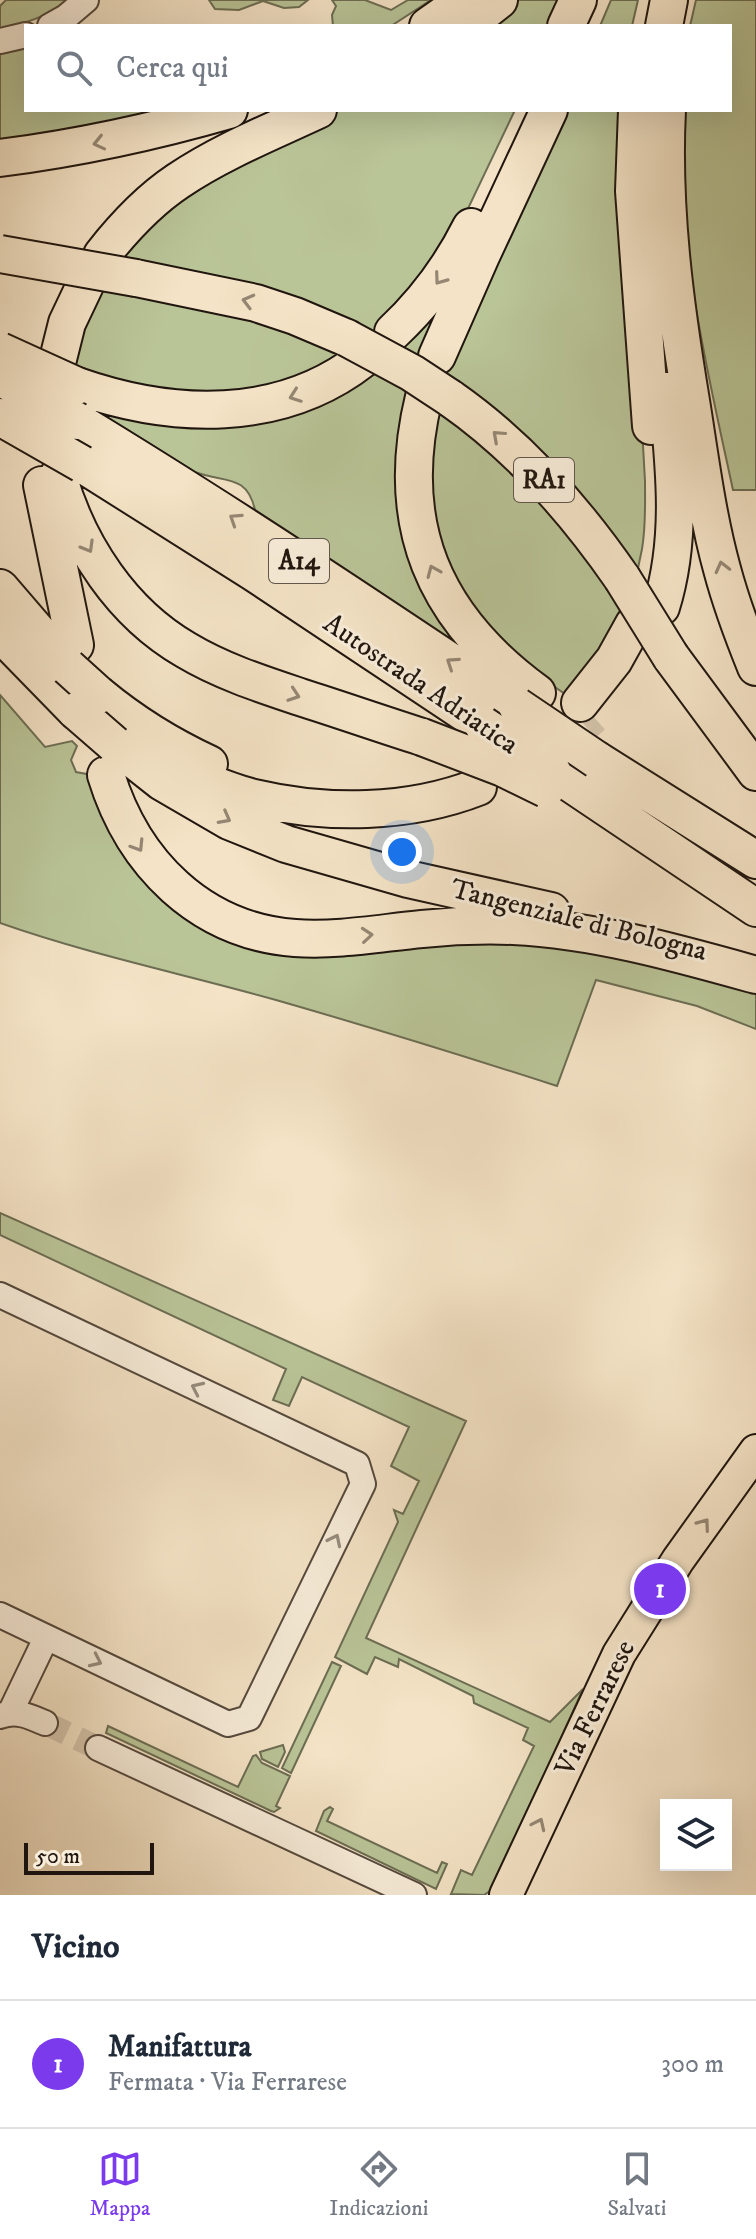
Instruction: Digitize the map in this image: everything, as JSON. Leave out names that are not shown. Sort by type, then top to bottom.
[{"type":"highway","points":[[431,24],[465,0]]},
{"type":"highway","points":[[469,24],[499,0]]},
{"type":"highway","points":[[567,24],[578,0]]},
{"type":"highway","points":[[589,24],[600,0]]},
{"type":"highway","points":[[645,24],[649,0]]},
{"type":"highway","points":[[664,24],[669,0]]},
{"type":"highway","points":[[674,24],[677,0]]},
{"type":"highway","points":[[0,158],[84,146],[222,112]]},
{"type":"highway","points":[[63,382],[67,323],[85,267],[113,213],[152,179],[202,146],[263,112]]},
{"type":"highway","points":[[85,267],[130,222],[178,181],[227,153],[314,112]]},
{"type":"highway","points":[[393,332],[423,301],[453,260],[525,112]]},
{"type":"highway","points":[[437,356],[548,112]]},
{"type":"highway","points":[[637,112],[634,191],[657,522],[647,616]]},
{"type":"highway","points":[[586,710],[614,660],[647,616],[672,566],[676,498],[654,235],[653,112]]},
{"type":"highway","points":[[667,112],[666,187],[670,253],[681,342],[706,495],[722,569],[756,667]]},
{"type":"highway","name":"RA1","points":[[0,254],[256,303],[295,316],[355,348],[412,373],[437,397],[475,415],[565,502],[756,772]]},
{"type":"highway","points":[[0,351],[63,382],[108,397],[178,409],[223,411],[293,397],[335,378],[355,348]]},
{"type":"highway","name":"Autostrada Adriatica","points":[[0,377],[63,382],[259,534],[527,699],[756,860]]},
{"type":"highway","points":[[437,397],[418,424],[413,478],[421,539],[446,599],[465,627],[527,699]]},
{"type":"highway","name":"Autostrada Adriatica","points":[[0,417],[60,469],[253,572],[483,725],[555,784],[756,908]]},
{"type":"highway","points":[[60,469],[85,705],[126,826],[143,855],[186,897],[240,926],[271,935],[297,938],[368,936],[454,927],[512,926],[578,932],[651,947],[756,975]]},
{"type":"highway","points":[[60,469],[69,509],[98,564],[118,592],[156,629],[185,650],[258,683],[555,784]]},
{"type":"highway","points":[[0,588],[85,705],[126,718],[167,744],[213,766],[263,781],[301,788],[364,791],[465,782]]},
{"type":"highway","name":"Tangenziale di Bologna","points":[[0,633],[85,705],[162,782],[229,821],[286,844],[408,879],[641,932],[756,968]]},
{"type":"main road","name":"Via Ferrarese","points":[[506,1895],[619,1654],[678,1560],[752,1464]]},
{"type":"street","points":[[54,24],[86,0]]},
{"type":"street","points":[[0,41],[24,35]]},
{"type":"street","points":[[0,1295],[357,1464],[363,1484],[249,1718],[228,1724],[0,1615]]},
{"type":"street","points":[[5,1714],[46,1638]]},
{"type":"street","points":[[5,1714],[20,1713],[45,1723]]},
{"type":"street","points":[[98,1748],[414,1895]]},
{"type":"green space","points":[[6,0],[68,0],[36,19],[0,29],[0,6]]},
{"type":"green space","points":[[209,0],[308,0],[299,7],[284,8],[263,1],[239,10],[215,9]]},
{"type":"green space","points":[[332,0],[365,0],[391,10],[408,0],[431,0],[394,24],[333,24],[336,6]]},
{"type":"green space","points":[[511,0],[567,0],[556,24],[481,24]]},
{"type":"green space","points":[[611,0],[638,0],[632,24],[601,24]]},
{"type":"green space","points":[[696,0],[756,0],[756,490],[733,490],[703,349],[683,206],[682,112],[732,112],[732,24],[690,24]]},
{"type":"green space","points":[[24,47],[24,112],[184,112],[0,149],[0,53]]},
{"type":"green space","points":[[335,112],[514,112],[453,240],[379,331],[346,357],[268,391],[158,397],[71,369],[85,317],[128,239],[240,157]]},
{"type":"green space","points":[[562,112],[624,112],[645,523],[638,569],[624,609],[592,663],[565,694],[533,672],[452,587],[425,499],[435,396]]},
{"type":"green space","points":[[451,281],[408,437],[471,648],[457,646],[255,510],[251,498],[240,485],[195,472],[80,400],[263,418]]},
{"type":"green space","points":[[0,695],[45,747],[72,741],[77,746],[71,760],[76,772],[92,775],[208,916],[522,933],[756,984],[756,1029],[697,1006],[596,980],[557,1086],[311,1010],[103,955],[0,923]]},
{"type":"green space","points":[[0,1213],[466,1421],[366,1638],[550,1722],[583,1689],[493,1889],[484,1895],[451,1894],[461,1870],[472,1875],[534,1746],[523,1740],[528,1728],[474,1703],[473,1696],[399,1659],[398,1667],[375,1657],[367,1674],[335,1657],[398,1522],[394,1510],[403,1514],[419,1481],[391,1466],[409,1427],[302,1377],[289,1406],[273,1400],[286,1369],[0,1235]]},
{"type":"green space","points":[[332,1662],[341,1666],[291,1773],[282,1768]]},
{"type":"green space","points":[[108,1726],[238,1787],[256,1755],[262,1763],[290,1776],[276,1806],[280,1808],[271,1811],[106,1733]]},
{"type":"green space","points":[[283,1745],[285,1752],[278,1767],[262,1759],[260,1752]]},
{"type":"green space","points":[[330,1807],[333,1809],[327,1821],[437,1873],[442,1862],[447,1864],[436,1889],[316,1831],[324,1811]]},
{"type":"tunnel","points":[[541,757],[593,716]]},
{"type":"tunnel","points":[[45,1723],[98,1748]]},
{"type":"place","name":"Manifattura","points":[[660,1589]]}]
